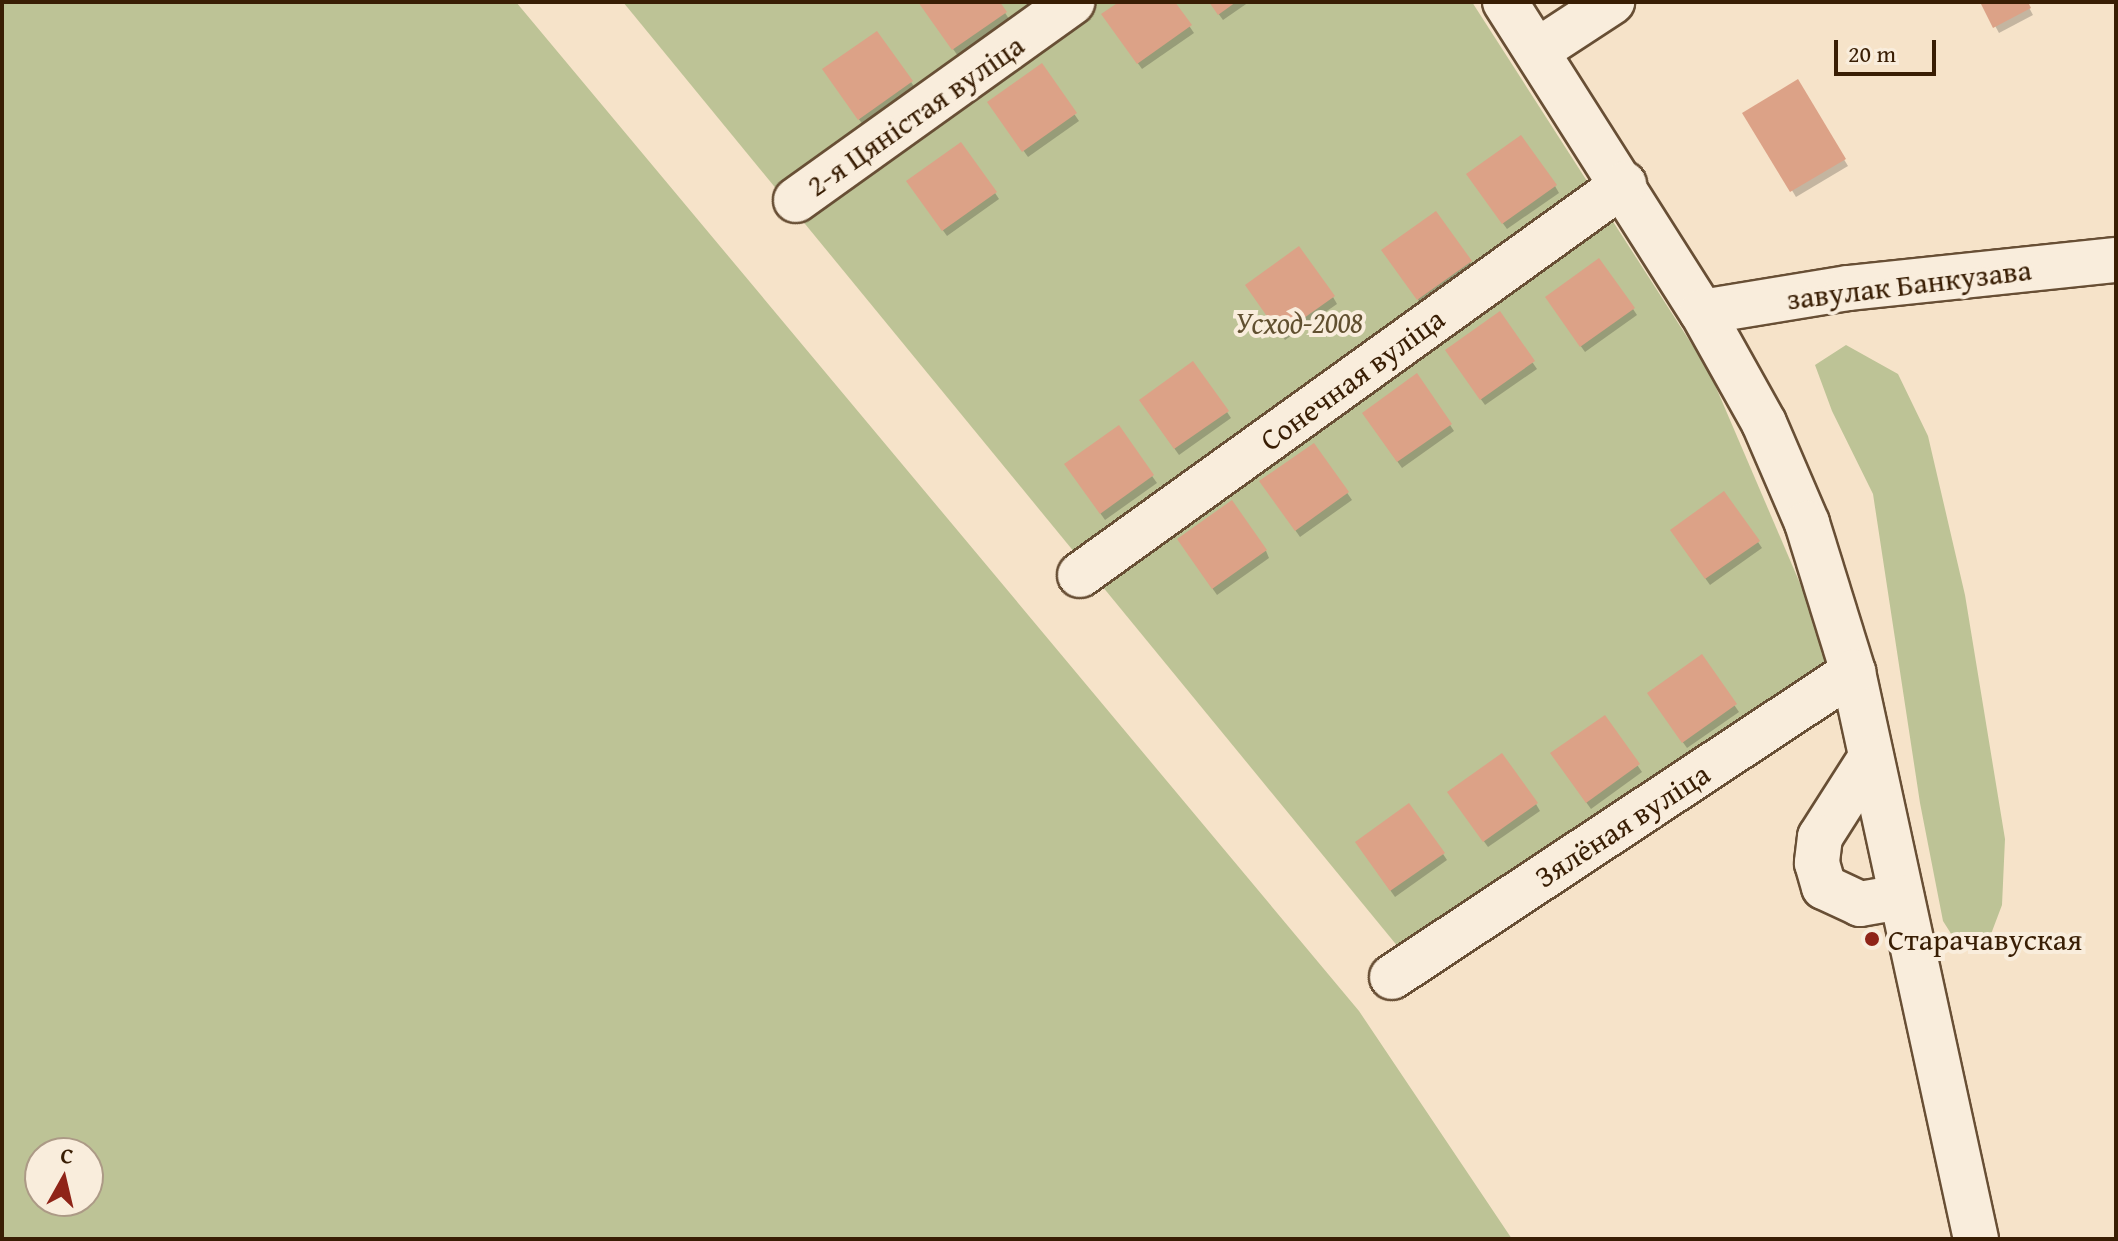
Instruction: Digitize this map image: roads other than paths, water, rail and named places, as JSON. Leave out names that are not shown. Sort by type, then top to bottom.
[{"type":"street","name":"2-я Цяністая вуліца","points":[[796,200],[1073,2]]},
{"type":"street","points":[[1505,2],[1624,184],[1702,312],[1764,423],[1807,523],[1853,672],[1976,1239]]},
{"type":"street","points":[[1537,51],[1612,2]]},
{"type":"street","name":"Сонечная вуліца","points":[[1080,575],[1624,184]]},
{"type":"street","name":"завулак Банкузава","points":[[1702,312],[1848,288],[2116,260]]},
{"type":"street","name":"Зялёная вуліца","points":[[1392,977],[1853,672]]},
{"type":"street","points":[[1871,757],[1820,837],[1817,863],[1824,887],[1860,904],[1901,897]]},
{"type":"place","name":"Старачавуская","points":[[1872,939]]},
{"type":"park label","name":"Усход-2008","points":[[1299,322]]}]
